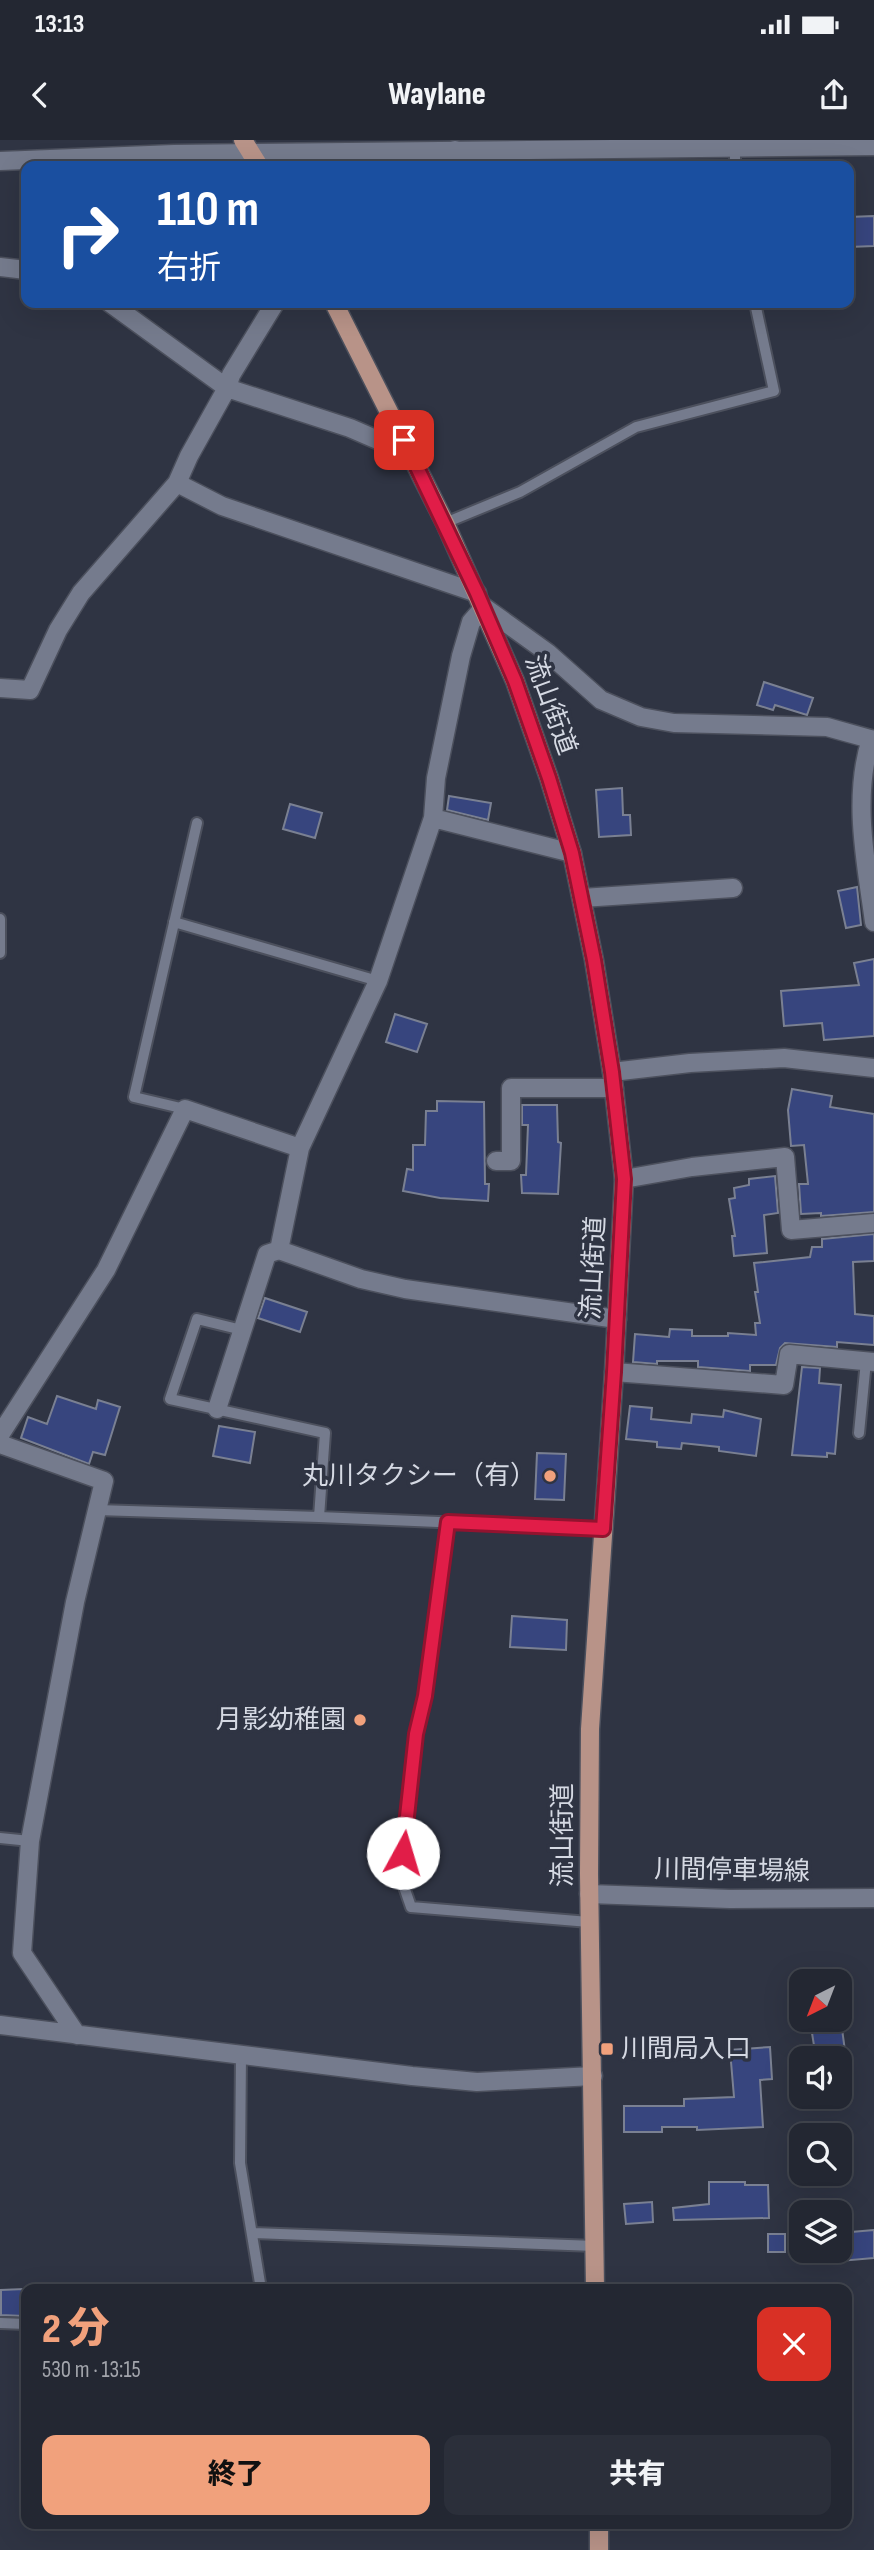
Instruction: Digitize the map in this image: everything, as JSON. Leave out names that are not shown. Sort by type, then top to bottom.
[{"type":"main road","name":"流山街道","points":[[337,308],[445,523],[519,693],[572,853],[613,1080],[624,1179],[590,1729],[589,1922],[595,2284]]},
{"type":"main road","points":[[598,2529],[599,2550]]},
{"type":"street","points":[[0,161],[251,153],[455,158],[627,145],[735,148],[823,143],[874,146]]},
{"type":"street","points":[[0,267],[21,270]]},
{"type":"street","points":[[117,308],[227,388],[350,428],[380,441],[404,440]]},
{"type":"street","points":[[0,688],[30,691],[58,630],[81,593],[177,483],[232,375],[272,308]]},
{"type":"street","points":[[177,483],[222,506],[480,600],[548,653],[601,700],[641,716],[674,723],[827,727],[873,740],[865,760],[862,800],[863,836],[874,922]]},
{"type":"street","points":[[279,1250],[300,1148],[378,981],[433,818],[436,778],[461,656],[480,600]]},
{"type":"street","points":[[433,818],[572,853]]},
{"type":"street","points":[[582,898],[733,888]]},
{"type":"street","points":[[496,1161],[511,1161],[512,1088],[613,1080],[690,1063],[783,1058],[874,1068]]},
{"type":"street","points":[[0,1435],[106,1270],[185,1110],[300,1148]]},
{"type":"street","points":[[624,1179],[692,1167],[785,1157],[791,1230],[874,1223]]},
{"type":"street","points":[[217,1409],[267,1254],[279,1250],[360,1279],[405,1289],[617,1319]]},
{"type":"street","points":[[614,1372],[784,1385],[789,1354],[870,1362]]},
{"type":"street","points":[[0,1444],[104,1481],[75,1602],[30,1841],[23,1953],[78,2035]]},
{"type":"street","name":"川間停車場線","points":[[589,1894],[730,1899],[874,1898]]},
{"type":"street","points":[[0,2025],[363,2071],[477,2082],[593,2076]]},
{"type":"lane","points":[[735,148],[736,161]]},
{"type":"lane","points":[[445,523],[520,492],[636,427],[774,391],[756,308]]},
{"type":"lane","points":[[185,1110],[134,1097],[197,823]]},
{"type":"lane","points":[[0,919],[0,953]]},
{"type":"lane","points":[[174,922],[378,981]]},
{"type":"lane","points":[[242,1331],[197,1319],[170,1399],[325,1433],[319,1517]]},
{"type":"lane","points":[[859,1433],[870,1362]]},
{"type":"lane","points":[[97,1510],[603,1529]]},
{"type":"lane","points":[[448,1522],[425,1696],[416,1734],[403,1853],[402,1881],[411,1907],[589,1922]]},
{"type":"lane","points":[[0,1838],[30,1841]]},
{"type":"lane","points":[[241,2054],[240,2162],[260,2284]]},
{"type":"lane","points":[[253,2232],[595,2246]]},
{"type":"lane","points":[[0,2323],[21,2324]]},
{"type":"building","points":[[874,216],[874,246],[854,247],[854,217]]},
{"type":"building","points":[[764,682],[813,698],[807,715],[775,705],[773,710],[757,705]]},
{"type":"building","points":[[622,788],[623,815],[630,815],[631,835],[599,837],[596,790]]},
{"type":"building","points":[[449,796],[491,803],[488,820],[447,810]]},
{"type":"building","points":[[290,804],[322,813],[315,838],[283,829]]},
{"type":"building","points":[[857,887],[861,925],[846,928],[838,891]]},
{"type":"building","points":[[874,959],[874,1036],[824,1040],[822,1023],[784,1026],[781,991],[859,985],[854,963]]},
{"type":"building","points":[[395,1014],[427,1024],[417,1052],[386,1042]]},
{"type":"building","points":[[792,1089],[832,1096],[830,1107],[874,1114],[874,1212],[821,1216],[821,1213],[801,1214],[799,1184],[808,1184],[804,1145],[791,1146],[788,1110]]},
{"type":"building","points":[[437,1101],[484,1102],[485,1184],[489,1184],[488,1201],[440,1198],[403,1191],[407,1169],[413,1170],[413,1145],[425,1145],[426,1111],[437,1111]]},
{"type":"building","points":[[522,1105],[557,1105],[558,1142],[561,1143],[558,1194],[522,1193],[521,1175],[526,1175],[528,1125],[522,1125]]},
{"type":"building","points":[[775,1176],[778,1213],[764,1215],[767,1253],[734,1256],[732,1236],[735,1236],[729,1199],[735,1198],[734,1188],[749,1185],[749,1179]]},
{"type":"building","points":[[874,1234],[874,1261],[853,1262],[855,1314],[874,1316],[874,1345],[837,1342],[837,1347],[785,1343],[780,1348],[776,1365],[750,1365],[750,1371],[698,1367],[698,1361],[657,1361],[657,1364],[633,1362],[635,1334],[669,1337],[670,1329],[692,1330],[692,1336],[728,1336],[728,1333],[756,1335],[755,1323],[760,1323],[754,1263],[810,1257],[812,1247],[822,1247],[822,1239]]},
{"type":"building","points":[[265,1298],[307,1312],[300,1332],[258,1318]]},
{"type":"building","points":[[802,1367],[820,1368],[819,1383],[841,1385],[835,1454],[827,1453],[827,1457],[792,1455]]},
{"type":"building","points":[[57,1396],[96,1409],[98,1400],[120,1407],[105,1455],[93,1452],[89,1464],[21,1438],[28,1417],[47,1424]]},
{"type":"building","points":[[630,1406],[652,1408],[651,1419],[691,1423],[692,1414],[723,1417],[724,1410],[761,1419],[756,1456],[719,1451],[719,1447],[682,1443],[681,1449],[657,1447],[657,1442],[626,1439]]},
{"type":"building","points":[[219,1426],[255,1432],[250,1463],[213,1456]]},
{"type":"building","name":"丸川タクシー（有）","points":[[537,1453],[566,1454],[564,1500],[535,1499]]},
{"type":"building","points":[[512,1616],[567,1620],[566,1650],[510,1647]]},
{"type":"building","points":[[842,2032],[844,2046],[814,2046],[812,2033]]},
{"type":"building","points":[[770,2047],[772,2079],[760,2080],[763,2127],[697,2130],[697,2127],[662,2127],[662,2132],[624,2132],[624,2106],[684,2106],[684,2099],[734,2097],[730,2050]]},
{"type":"building","points":[[709,2182],[768,2185],[769,2218],[674,2220],[673,2208],[709,2204]]},
{"type":"building","points":[[652,2202],[653,2222],[626,2224],[624,2204]]},
{"type":"building","points":[[874,2230],[874,2258],[852,2260],[852,2232]]},
{"type":"building","points":[[768,2234],[785,2234],[785,2252],[768,2252]]},
{"type":"building","points":[[21,2289],[21,2316],[1,2315],[1,2290]]},
{"type":"place","name":"丸川タクシー（有）","points":[[550,1476]]},
{"type":"place","name":"月影幼稚園","points":[[360,1720]]},
{"type":"place","name":"川間局入口","points":[[607,2049]]},
{"type":"route","points":[[403,1853],[416,1734],[425,1696],[448,1522],[603,1529],[624,1179],[605,1025],[572,853],[549,778],[500,643],[404,440]]}]
